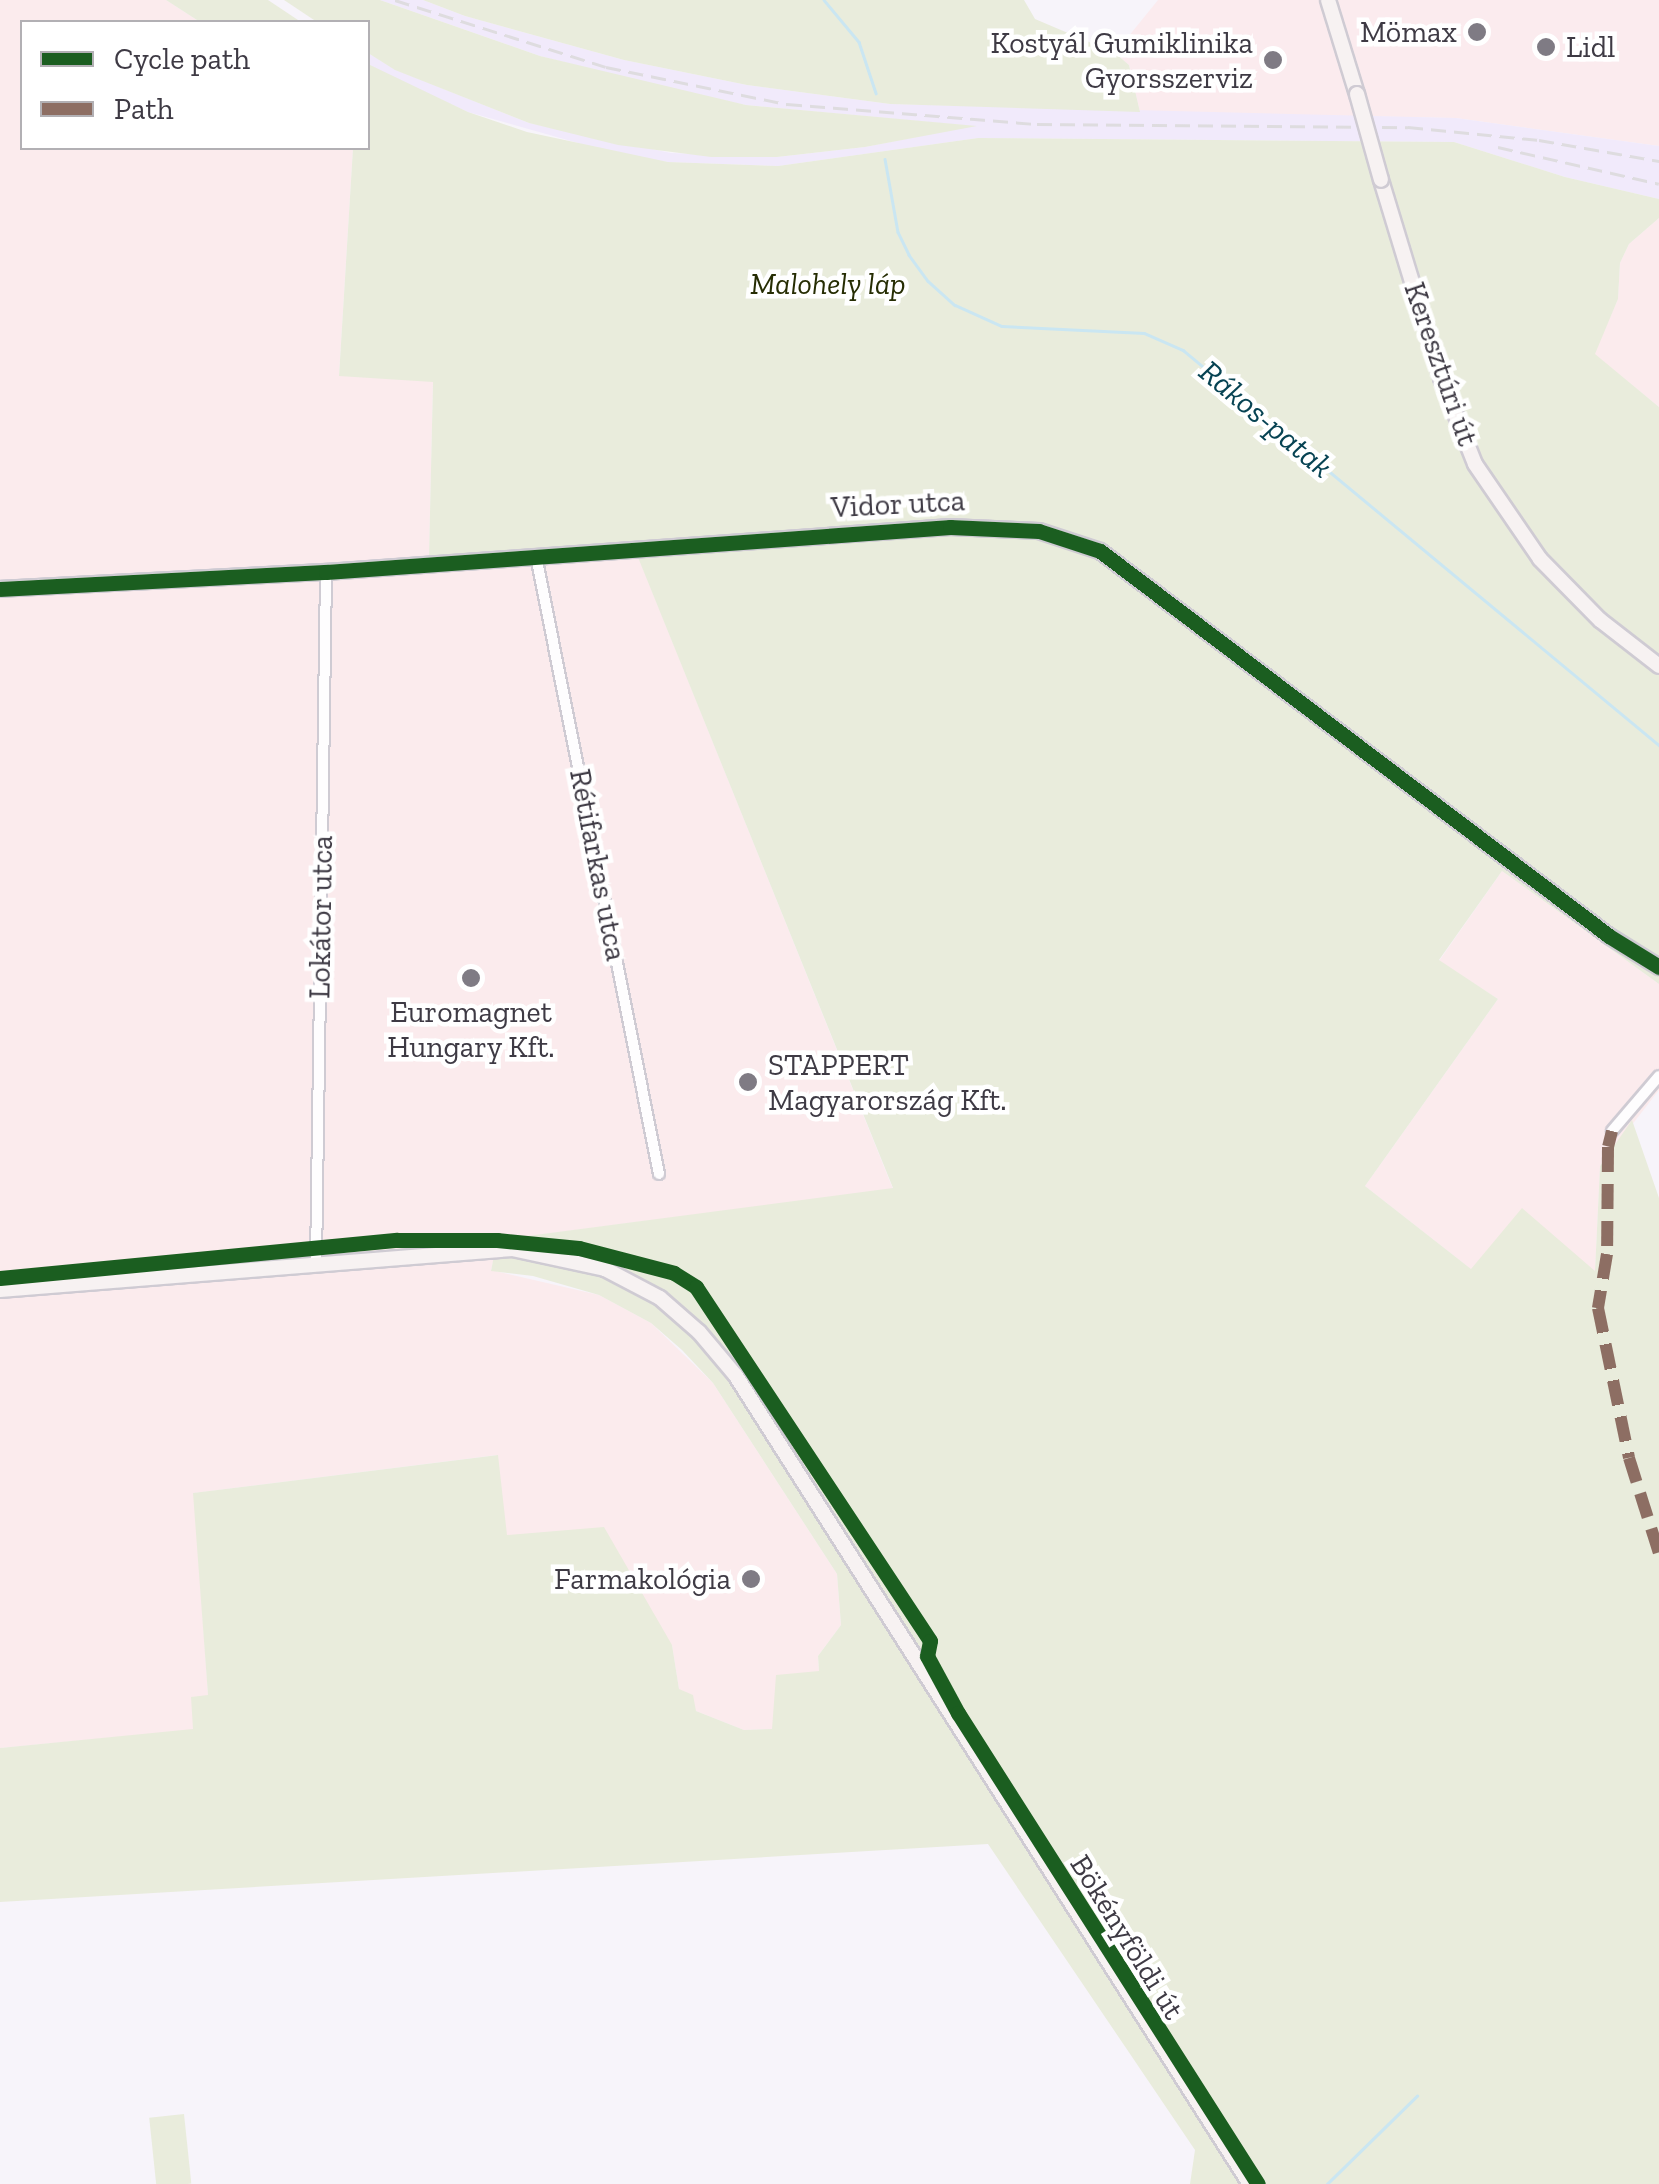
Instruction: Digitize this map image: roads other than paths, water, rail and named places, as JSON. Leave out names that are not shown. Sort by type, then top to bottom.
[{"type":"street","name":"Keresztúri út","points":[[1328,0],[1441,378],[1476,464],[1540,559],[1600,620],[1659,666]]},
{"type":"street","name":"Vidor utca","points":[[0,589],[326,572],[950,526],[1039,530],[1100,551],[1609,936],[1659,967]]},
{"type":"street","name":"Rétifarkas utca","points":[[536,556],[659,1174]]},
{"type":"street","name":"Lokátor utca","points":[[316,1262],[326,572]]},
{"type":"street","points":[[1612,1130],[1659,1076]]},
{"type":"street","name":"Bökényföldi út","points":[[0,1290],[487,1250],[534,1252],[586,1262],[628,1278],[660,1298],[699,1332],[754,1403],[1250,2184]]},
{"type":"waterway","name":"Rákos-patak","points":[[824,0],[859,42],[876,93]]},
{"type":"waterway","name":"Rákos-patak","points":[[885,159],[898,232],[909,255],[928,281],[955,305],[1002,326],[1144,333],[1183,350],[1659,745]]},
{"type":"waterway","points":[[1327,2184],[1417,2096]]},
{"type":"railway","points":[[395,0],[606,67],[787,104],[1037,124],[1408,127],[1539,140],[1659,161]]},
{"type":"railway","points":[[1498,147],[1659,184]]},
{"type":"place","name":"Mömax","points":[[1477,32]]},
{"type":"place","name":"Lidl","points":[[1546,47]]},
{"type":"place","name":"Kostyál Gumiklinika Gyorsszerviz","points":[[1273,60]]},
{"type":"place","name":"Euromagnet Hungary Kft.","points":[[471,978]]},
{"type":"place","name":"STAPPERT Magyarország Kft.","points":[[748,1082]]},
{"type":"place","name":"Farmakológia","points":[[751,1579]]},
{"type":"park label","name":"Malohely láp","points":[[828,284]]}]
